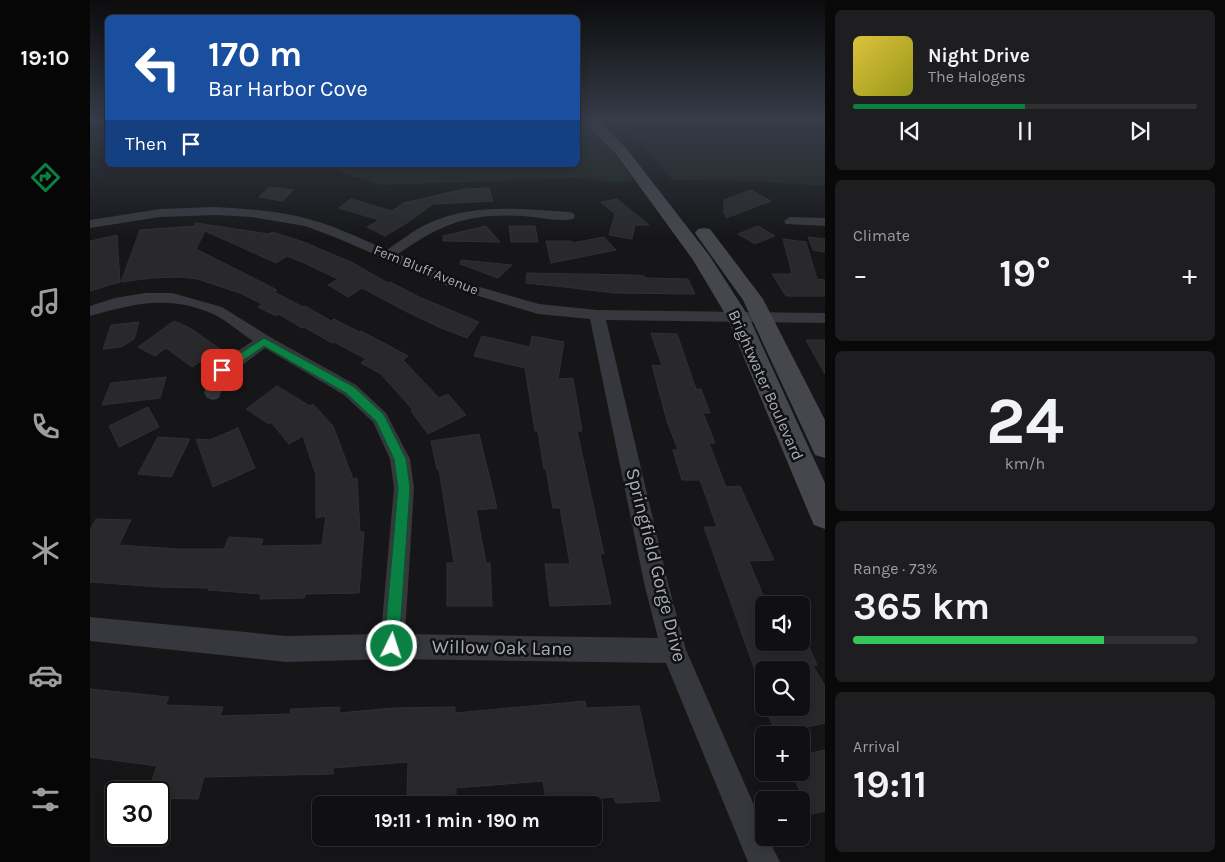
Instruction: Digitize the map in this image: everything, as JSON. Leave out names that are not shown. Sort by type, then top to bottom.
[{"type":"street","name":"Brightwater Boulevard","points":[[626,159],[702,259],[749,316],[825,447]]},
{"type":"street","points":[[646,159],[680,200]]},
{"type":"street","name":"Fern Bluff Avenue","points":[[90,224],[160,213],[236,211],[308,223],[457,285],[514,303],[554,311],[597,315],[825,318]]},
{"type":"street","points":[[388,255],[433,226],[460,217],[491,213],[569,216]]},
{"type":"street","name":"Brightwater Boulevard","points":[[691,216],[752,299],[749,316],[825,516]]},
{"type":"street","points":[[790,221],[825,222]]},
{"type":"street","points":[[90,311],[116,303],[145,298],[172,298],[217,310],[264,341],[350,390],[380,418],[400,459],[404,488],[392,646]]},
{"type":"street","name":"Springfield Gorge Drive","points":[[597,315],[657,587],[674,651],[749,831],[764,862]]},
{"type":"street","points":[[213,393],[215,382],[222,370],[264,341]]},
{"type":"street","name":"Willow Oak Lane","points":[[90,629],[286,649],[392,646],[674,651]]},
{"type":"shaded area","points":[[580,159],[618,159],[634,182],[606,182],[577,178],[381,185],[347,174],[334,167],[580,167]]},
{"type":"shaded area","points":[[655,159],[825,159],[825,186],[752,181],[672,180]]},
{"type":"building","points":[[270,187],[293,190],[283,201],[259,197]]},
{"type":"building","points":[[489,188],[493,201],[433,204],[385,236],[367,227],[379,220],[339,208],[351,199],[392,211],[403,203],[465,189]]},
{"type":"building","points":[[751,190],[771,201],[726,218],[726,214],[724,214],[724,200]]},
{"type":"building","points":[[617,199],[649,225],[635,225],[632,239],[609,235],[615,214],[601,202]]},
{"type":"building","points":[[196,223],[269,234],[272,232],[304,242],[353,263],[388,283],[390,282],[419,297],[479,322],[467,338],[409,313],[362,288],[348,297],[328,285],[338,279],[287,256],[276,263],[205,231],[196,249],[277,290],[274,292],[303,307],[305,306],[331,321],[334,319],[359,332],[361,331],[408,356],[403,360],[439,398],[448,394],[466,415],[428,434],[411,411],[413,410],[381,374],[361,363],[366,359],[304,327],[302,328],[279,314],[276,316],[258,307],[262,304],[240,293],[198,279],[180,277],[121,282],[140,230],[195,226]]},
{"type":"building","points":[[486,226],[500,242],[443,241],[443,236]]},
{"type":"building","points":[[509,226],[535,226],[538,242],[511,242]]},
{"type":"building","points":[[758,226],[775,236],[755,244],[738,234]]},
{"type":"building","points":[[117,235],[120,282],[90,291],[90,241]]},
{"type":"building","points":[[604,237],[616,250],[551,263],[546,241],[571,241],[572,243]]},
{"type":"building","points":[[808,237],[825,239],[825,252],[813,250]]},
{"type":"building","points":[[783,239],[806,242],[817,279],[825,280],[825,296],[786,296],[772,274],[792,274]]},
{"type":"building","points":[[461,260],[512,265],[498,278],[460,264]]},
{"type":"building","points":[[527,273],[634,275],[644,276],[645,278],[688,279],[695,294],[614,293],[526,283]]},
{"type":"building","points":[[174,321],[190,328],[220,349],[192,367],[166,348],[155,356],[138,347]]},
{"type":"building","points":[[139,322],[134,339],[121,347],[103,349],[111,325]]},
{"type":"building","points":[[651,333],[677,334],[696,389],[701,389],[710,413],[703,413],[715,443],[709,443],[726,487],[740,486],[774,560],[749,561],[763,596],[755,596],[755,651],[810,651],[810,649],[817,665],[813,666],[825,686],[825,723],[810,726],[773,726],[768,716],[810,716],[810,661],[755,661],[755,670],[704,527],[717,527],[700,480],[682,480],[673,450],[678,450],[667,421],[652,365],[662,366]]},
{"type":"building","points":[[482,336],[530,347],[532,336],[564,342],[558,379],[573,378],[582,431],[577,431],[604,554],[600,554],[611,604],[550,606],[545,564],[570,564],[560,508],[553,508],[538,431],[535,431],[525,368],[474,356]]},
{"type":"building","points":[[806,340],[825,340],[825,374]]},
{"type":"building","points":[[166,377],[160,398],[102,405],[111,383]]},
{"type":"building","points":[[277,386],[310,406],[313,404],[333,426],[353,479],[357,478],[360,532],[364,532],[359,593],[305,594],[304,598],[260,599],[261,594],[208,590],[209,588],[90,582],[90,530],[96,519],[131,520],[119,545],[177,549],[224,549],[229,537],[263,539],[261,546],[322,545],[326,516],[316,518],[316,475],[303,436],[289,444],[271,422],[269,424],[246,409]]},
{"type":"building","points":[[148,407],[159,427],[119,447],[109,426]]},
{"type":"building","points":[[238,428],[255,468],[213,487],[196,439],[210,440]]},
{"type":"building","points":[[479,434],[497,508],[476,510],[486,563],[490,563],[492,606],[447,606],[447,563],[454,563],[439,469],[437,469],[431,441]]},
{"type":"building","points":[[158,437],[190,439],[171,477],[138,474]]},
{"type":"building","points":[[90,689],[169,697],[165,705],[223,707],[220,716],[290,714],[291,709],[340,707],[339,713],[394,708],[455,707],[455,713],[585,701],[586,708],[639,706],[660,801],[616,803],[614,797],[545,796],[543,781],[456,788],[456,794],[407,795],[408,762],[333,768],[333,774],[204,777],[198,799],[170,798],[170,781],[152,781],[157,766],[90,757]]},
{"type":"building","points":[[825,750],[825,811],[811,814],[810,791],[800,791],[795,781],[810,781],[810,753]]},
{"type":"route","points":[[222,370],[264,341],[350,390],[380,418],[400,459],[404,488],[392,646]]}]
